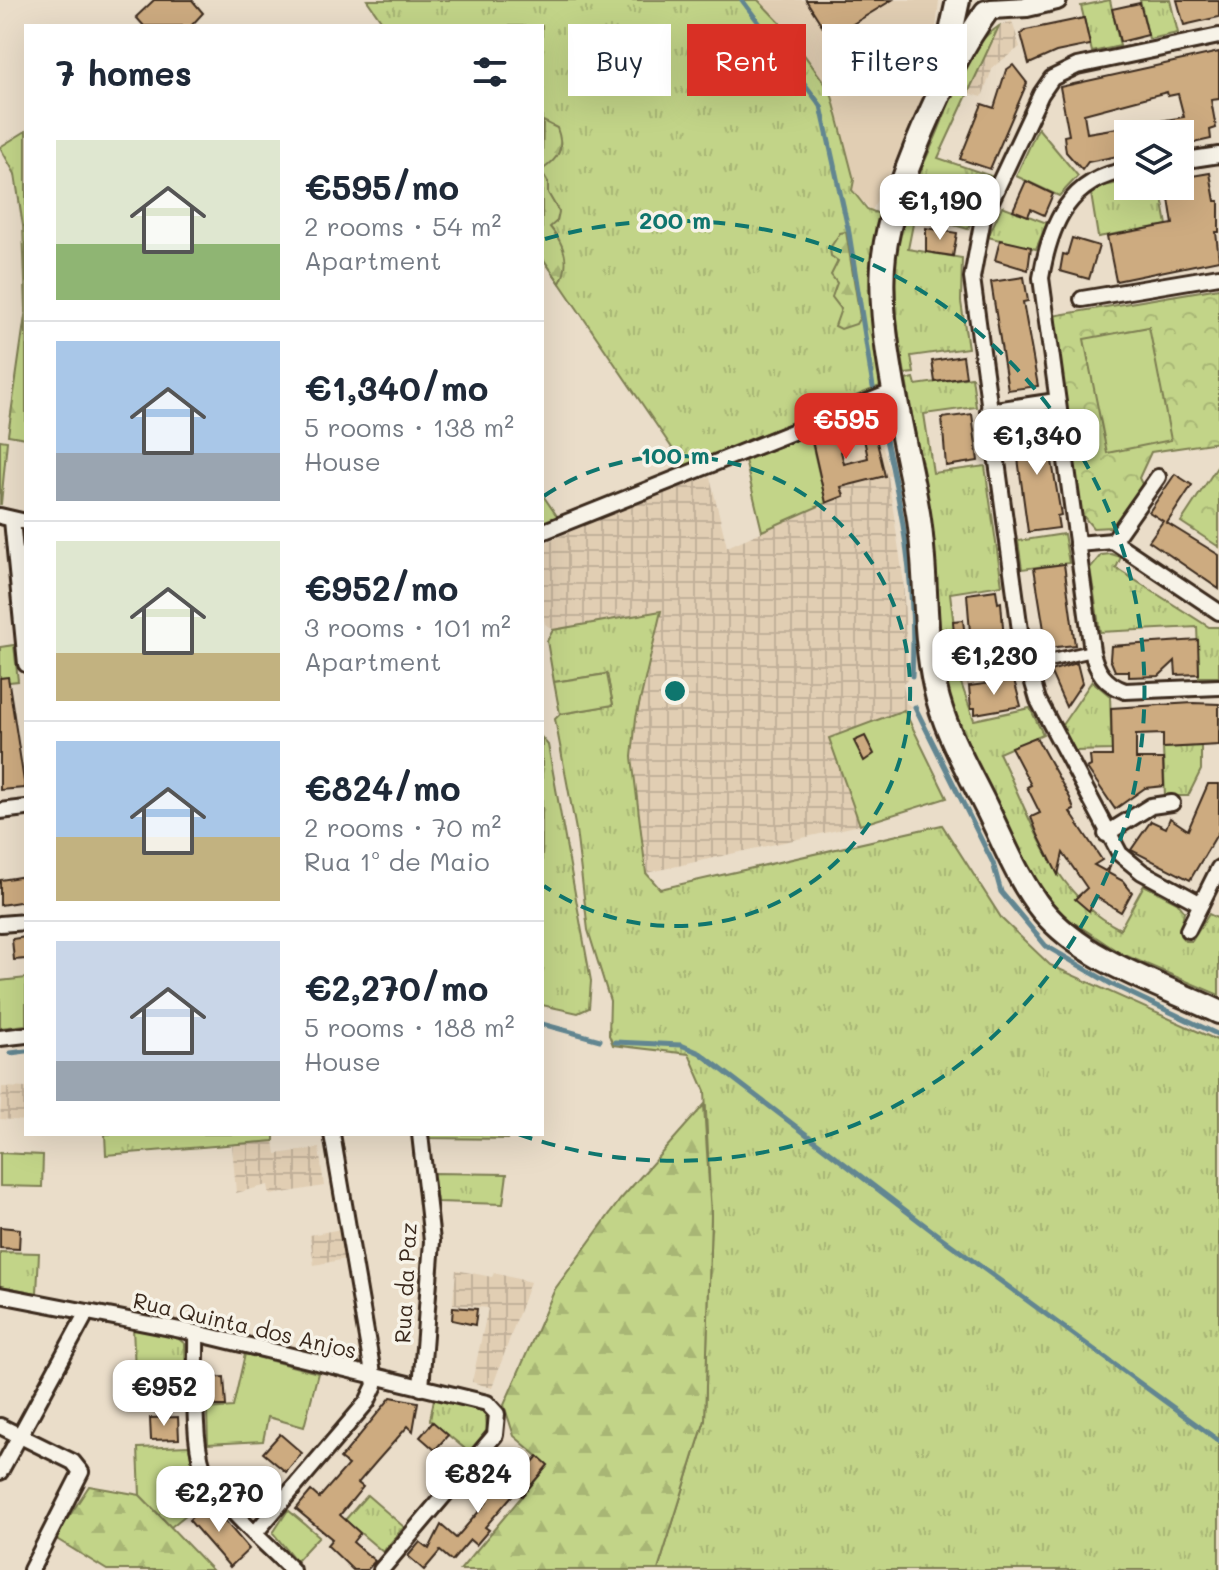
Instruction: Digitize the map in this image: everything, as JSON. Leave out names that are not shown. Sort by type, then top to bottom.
[{"type":"main road","points":[[935,106],[959,0],[972,11],[992,7],[1027,7],[1057,0]]},
{"type":"main road","points":[[992,7],[958,55],[935,106],[891,215],[884,257],[886,316],[895,391],[918,513],[935,687],[966,766],[1019,875],[1044,912],[1092,951],[1219,1010]]},
{"type":"street","points":[[1201,904],[1130,863],[1106,834],[1038,700],[1026,666],[973,302],[973,256],[987,210],[1052,78],[1077,66],[1219,36]]},
{"type":"street","points":[[1194,159],[1219,155]]},
{"type":"street","points":[[1114,173],[1100,176],[1071,198],[1044,263],[1041,293],[1092,651],[1100,674],[1115,688],[1125,691],[1219,687]]},
{"type":"street","points":[[1082,299],[1219,276]]},
{"type":"street","points":[[544,531],[895,391]]},
{"type":"street","points":[[988,411],[1056,401]]},
{"type":"street","points":[[1113,541],[1158,477]]},
{"type":"street","points":[[13,519],[24,642]]},
{"type":"street","points":[[1077,544],[1113,541],[1219,612]]},
{"type":"street","points":[[940,658],[1022,645]]},
{"type":"street","points":[[1026,666],[1092,651]]},
{"type":"street","points":[[1106,834],[1151,806],[1172,803]]},
{"type":"street","points":[[0,811],[24,808]]},
{"type":"street","points":[[1188,930],[1219,868]]},
{"type":"street","points":[[0,924],[24,922]]},
{"type":"street","points":[[0,1038],[24,1035]]},
{"type":"street","points":[[256,1532],[374,1391],[332,1136]]},
{"type":"street","name":"Rua da Paz","points":[[420,1136],[432,1241],[421,1388]]},
{"type":"street","name":"Rua Quinta dos Anjos","points":[[0,1295],[196,1333],[374,1379],[479,1399],[497,1414],[495,1435],[381,1570]]},
{"type":"street","points":[[0,1472],[87,1312]]},
{"type":"street","points":[[196,1333],[203,1469],[217,1492],[292,1570]]},
{"type":"street","points":[[0,1426],[73,1462],[81,1472],[31,1570]]},
{"type":"shaded area","points":[[758,0],[939,0],[937,24],[822,24],[822,80],[806,57],[806,24],[781,24]]},
{"type":"shaded area","points":[[1012,21],[1020,47],[993,67],[982,97],[969,93],[999,26]]},
{"type":"shaded area","points":[[832,96],[923,96],[872,211],[851,189],[840,122]]},
{"type":"shaded area","points":[[872,412],[891,475],[842,488],[844,496],[826,503],[810,435]]},
{"type":"shaded area","points":[[888,476],[903,577],[908,678],[903,683],[906,703],[912,707],[829,738],[860,825],[646,873],[632,757],[636,718],[660,611],[553,630],[545,624],[544,618],[544,543],[663,492],[710,477],[727,547],[843,496],[841,488]]},
{"type":"shaded area","points":[[1011,651],[1018,679],[962,687],[957,659]]},
{"type":"shaded area","points":[[2,1087],[24,1088],[24,1121],[0,1119]]},
{"type":"shaded area","points":[[274,1141],[276,1154],[319,1148],[324,1186],[270,1195],[268,1185],[236,1193],[232,1144]]},
{"type":"shaded area","points":[[341,1229],[346,1259],[314,1265],[310,1235]]},
{"type":"shaded area","points":[[456,1270],[492,1277],[494,1273],[530,1282],[492,1388],[472,1382],[488,1308],[453,1304]]},
{"type":"green space","points":[[367,0],[758,0],[781,24],[687,24],[687,96],[806,96],[806,57],[822,80],[822,96],[832,96],[854,180],[852,190],[867,209],[882,215],[870,278],[880,386],[685,467],[544,260],[544,24],[384,24]]},
{"type":"green space","points":[[1110,0],[1120,46],[1092,52],[1081,6]]},
{"type":"green space","points":[[1140,0],[1170,0],[1178,33],[1149,39]]},
{"type":"green space","points":[[999,26],[967,95],[967,61],[987,35]]},
{"type":"green space","points":[[952,96],[967,96],[938,158],[991,176],[968,229],[915,214],[908,249],[962,258],[961,302],[968,348],[911,356],[914,373],[905,374],[895,292],[897,249],[905,209]]},
{"type":"green space","points":[[544,122],[557,128],[560,147],[553,161],[544,168]]},
{"type":"green space","points":[[1038,128],[1078,176],[1059,196],[1016,176]]},
{"type":"green space","points":[[24,132],[24,226],[15,174],[0,147]]},
{"type":"green space","points":[[544,175],[548,182],[548,193],[559,212],[557,221],[550,227],[565,254],[560,283],[544,260]]},
{"type":"green space","points":[[1114,184],[1114,200],[1163,200],[1167,225],[1098,237],[1091,194]]},
{"type":"green space","points":[[1002,206],[1047,223],[1036,249],[988,237]]},
{"type":"green space","points":[[846,232],[860,317],[856,324],[841,329],[835,326],[841,309],[832,297],[837,283],[831,275],[838,261],[831,256],[830,248],[840,233]]},
{"type":"green space","points":[[1219,288],[1219,442],[1151,452],[1139,478],[1142,484],[1125,514],[1112,527],[1093,528],[1079,511],[1052,316]]},
{"type":"green space","points":[[24,323],[24,438],[8,435]]},
{"type":"green space","points":[[1149,327],[1171,440],[1107,453],[1084,339]]},
{"type":"green space","points":[[972,377],[976,407],[924,414],[933,473],[985,466],[1002,585],[950,593],[961,683],[974,720],[1030,708],[1043,734],[999,753],[1033,828],[1060,875],[1097,914],[1120,929],[1144,885],[1177,902],[1184,911],[1180,935],[1185,941],[1192,941],[1209,914],[1219,919],[1219,995],[1120,953],[1064,916],[1041,889],[1010,833],[960,726],[944,680],[932,530],[906,380],[914,378],[916,385]]},
{"type":"green space","points":[[810,435],[826,503],[762,531],[745,460]]},
{"type":"green space","points":[[0,440],[7,441],[1,504],[0,504]]},
{"type":"green space","points":[[1219,464],[1219,547],[1181,522]]},
{"type":"green space","points":[[544,497],[559,519],[544,524]]},
{"type":"green space","points":[[1064,534],[1069,563],[1022,569],[1018,541]]},
{"type":"green space","points":[[1101,555],[1121,557],[1116,568],[1209,627],[1219,627],[1219,677],[1199,677],[1197,627],[1100,632],[1090,568]]},
{"type":"green space","points":[[661,611],[636,718],[632,757],[646,873],[660,889],[942,825],[1002,919],[1050,965],[1219,1041],[1219,1570],[658,1570],[705,1420],[711,1215],[705,1091],[689,1054],[613,1045],[609,1035],[610,1001],[588,930],[576,830],[555,719],[560,714],[613,705],[607,674],[554,682],[547,641],[553,630]]},
{"type":"green space","points":[[14,645],[18,681],[0,683],[0,647]]},
{"type":"green space","points":[[607,674],[613,705],[560,714],[554,682]]},
{"type":"green space","points":[[1092,681],[1110,696],[1112,750],[1075,751],[1062,725]]},
{"type":"green space","points":[[904,710],[947,798],[860,825],[829,738]]},
{"type":"green space","points":[[544,740],[548,745],[591,981],[589,1008],[578,1013],[544,1005]]},
{"type":"green space","points":[[1201,746],[1201,770],[1188,796],[1165,796],[1163,748]]},
{"type":"green space","points":[[24,978],[24,1025],[0,1028],[0,981]]},
{"type":"green space","points":[[704,1105],[711,1215],[705,1420],[658,1570],[460,1570],[548,1465],[514,1436],[504,1405],[555,1289],[620,1200]]},
{"type":"green space","points":[[105,1136],[274,1136],[274,1141],[106,1155]]},
{"type":"green space","points":[[506,1136],[507,1139],[429,1138]]},
{"type":"green space","points":[[0,1153],[43,1155],[42,1187],[0,1186]]},
{"type":"green space","points":[[433,1173],[507,1174],[503,1204],[437,1202]]},
{"type":"green space","points":[[0,1252],[39,1253],[37,1293],[0,1286]]},
{"type":"green space","points":[[133,1328],[175,1336],[185,1344],[187,1410],[137,1412]]},
{"type":"green space","points":[[245,1354],[318,1373],[304,1427],[268,1417],[263,1441],[208,1444],[207,1409],[233,1407]]},
{"type":"green space","points":[[434,1399],[480,1409],[486,1415],[487,1430],[469,1452],[430,1420]]},
{"type":"green space","points":[[189,1446],[194,1476],[208,1497],[171,1527],[140,1495],[138,1448]]},
{"type":"green space","points":[[89,1486],[140,1495],[212,1570],[107,1570],[55,1538]]},
{"type":"green space","points":[[367,1495],[404,1527],[383,1552],[345,1520]]},
{"type":"green space","points":[[288,1510],[319,1536],[296,1561],[273,1533]]},
{"type":"building","points":[[154,0],[192,0],[203,13],[193,24],[142,24],[136,17]]},
{"type":"building","points":[[806,0],[892,0],[853,24],[822,25]]},
{"type":"building","points":[[1177,0],[1219,0],[1219,17],[1184,25]]},
{"type":"building","points":[[1140,3],[1148,35],[1120,42],[1112,9]]},
{"type":"building","points":[[1084,18],[1090,45],[1056,52],[1029,64],[1021,34],[1026,30]]},
{"type":"building","points":[[1219,52],[1219,99],[1211,100],[1216,128],[1210,130],[1211,139],[1194,143],[1194,120],[1166,120],[1184,117],[1178,94],[1168,96],[1167,92],[1084,114],[1087,133],[1114,129],[1114,157],[1088,162],[1082,170],[1066,152],[1064,136],[1069,135],[1060,87]]},
{"type":"building","points":[[1013,65],[1027,83],[990,169],[960,159],[982,104],[994,108],[1006,70]]},
{"type":"building","points":[[1210,173],[1215,201],[1219,201],[1219,232],[1216,232],[1219,260],[1116,281],[1107,236],[1173,224],[1169,200],[1194,200],[1194,176]]},
{"type":"building","points":[[1026,181],[1053,194],[1044,215],[1031,209],[1028,216],[1013,210]]},
{"type":"building","points":[[926,228],[957,233],[953,256],[926,252]]},
{"type":"building","points":[[1072,238],[1099,246],[1089,279],[1060,271],[1063,254],[1067,255]]},
{"type":"building","points":[[1000,240],[1031,247],[1028,270],[995,260]]},
{"type":"building","points":[[1024,277],[1028,301],[1023,302],[1038,386],[1008,390],[991,282]]},
{"type":"building","points":[[963,356],[966,377],[935,382],[932,361]]},
{"type":"building","points":[[972,414],[978,461],[946,466],[942,418]]},
{"type":"building","points":[[871,417],[885,476],[841,487],[844,496],[826,503],[811,436],[835,426],[844,464],[868,458],[860,420]]},
{"type":"building","points":[[1045,420],[1061,515],[1057,516],[1059,528],[1028,532],[1014,429]]},
{"type":"building","points":[[1175,474],[1192,485],[1167,523],[1219,555],[1219,589],[1149,541],[1163,521],[1149,512]]},
{"type":"building","points":[[1064,564],[1075,645],[1047,648],[1034,568]]},
{"type":"building","points":[[996,590],[998,603],[1001,602],[1004,640],[971,645],[967,594]]},
{"type":"building","points":[[963,620],[966,646],[955,648],[953,621]]},
{"type":"building","points":[[1198,640],[1199,674],[1176,675],[1175,661],[1159,676],[1129,677],[1129,671],[1115,671],[1110,659],[1111,646]]},
{"type":"building","points":[[969,662],[971,680],[961,682],[957,663]]},
{"type":"building","points":[[1077,663],[1082,683],[1066,707],[1050,671]]},
{"type":"building","points":[[8,677],[24,788],[0,790],[0,678]]},
{"type":"building","points":[[1014,680],[1021,706],[975,714],[975,708],[971,708],[969,686]]},
{"type":"building","points":[[1219,704],[1219,745],[1163,748],[1163,734],[1136,735],[1136,759],[1163,759],[1164,786],[1145,788],[1115,809],[1087,768],[1091,766],[1090,756],[1112,756],[1111,708]]},
{"type":"building","points":[[865,736],[874,754],[864,761],[854,741]]},
{"type":"building","points":[[1036,737],[1070,798],[1074,810],[1070,812],[1102,860],[1094,865],[1105,871],[1110,866],[1108,873],[1123,881],[1132,892],[1121,912],[1096,897],[1089,911],[1075,899],[1087,888],[1063,853],[1058,875],[1038,835],[1031,817],[1040,813],[1027,787],[1031,785],[1011,747]]},
{"type":"building","points":[[1208,784],[1219,784],[1219,831],[1190,880],[1131,850],[1151,821],[1166,828],[1170,818],[1188,830]]},
{"type":"building","points":[[24,876],[24,901],[0,905],[0,880]]},
{"type":"building","points":[[24,937],[24,959],[14,960],[12,939]]},
{"type":"building","points":[[0,1227],[20,1229],[19,1249],[0,1248]]},
{"type":"building","points":[[453,1307],[477,1309],[475,1325],[452,1320]]},
{"type":"building","points":[[224,1377],[226,1406],[207,1406],[206,1378]]},
{"type":"building","points":[[150,1394],[151,1411],[137,1412],[136,1395]]},
{"type":"building","points":[[391,1397],[418,1402],[413,1431],[408,1426],[377,1461],[358,1483],[363,1487],[340,1515],[360,1533],[353,1542],[375,1561],[367,1570],[353,1570],[327,1545],[332,1539],[296,1509],[311,1491],[319,1498],[348,1465],[340,1459]]},
{"type":"building","points":[[178,1417],[179,1439],[151,1440],[150,1418]]},
{"type":"building","points":[[433,1422],[448,1435],[435,1450],[420,1437]]},
{"type":"building","points":[[280,1434],[302,1453],[286,1472],[263,1453]]},
{"type":"building","points":[[538,1456],[548,1465],[522,1496],[516,1491],[485,1527],[489,1530],[476,1545],[470,1540],[452,1561],[440,1551],[424,1570],[408,1556],[420,1542],[429,1549],[441,1525],[456,1538],[487,1502],[472,1489],[483,1474],[500,1488],[512,1474],[518,1479]]},
{"type":"building","points":[[208,1501],[249,1549],[230,1567],[189,1520]]},
{"type":"waterway","points":[[742,0],[821,106],[849,233],[873,387]]},
{"type":"waterway","points":[[879,411],[906,542],[912,609],[912,676]]},
{"type":"waterway","points":[[915,707],[993,863],[1001,892],[1046,946],[1113,985],[1219,1035]]},
{"type":"waterway","points":[[544,1025],[600,1040]]},
{"type":"waterway","points":[[615,1042],[681,1045],[700,1053],[935,1233],[1219,1441]]},
{"type":"waterway","points":[[11,1053],[24,1051]]}]
